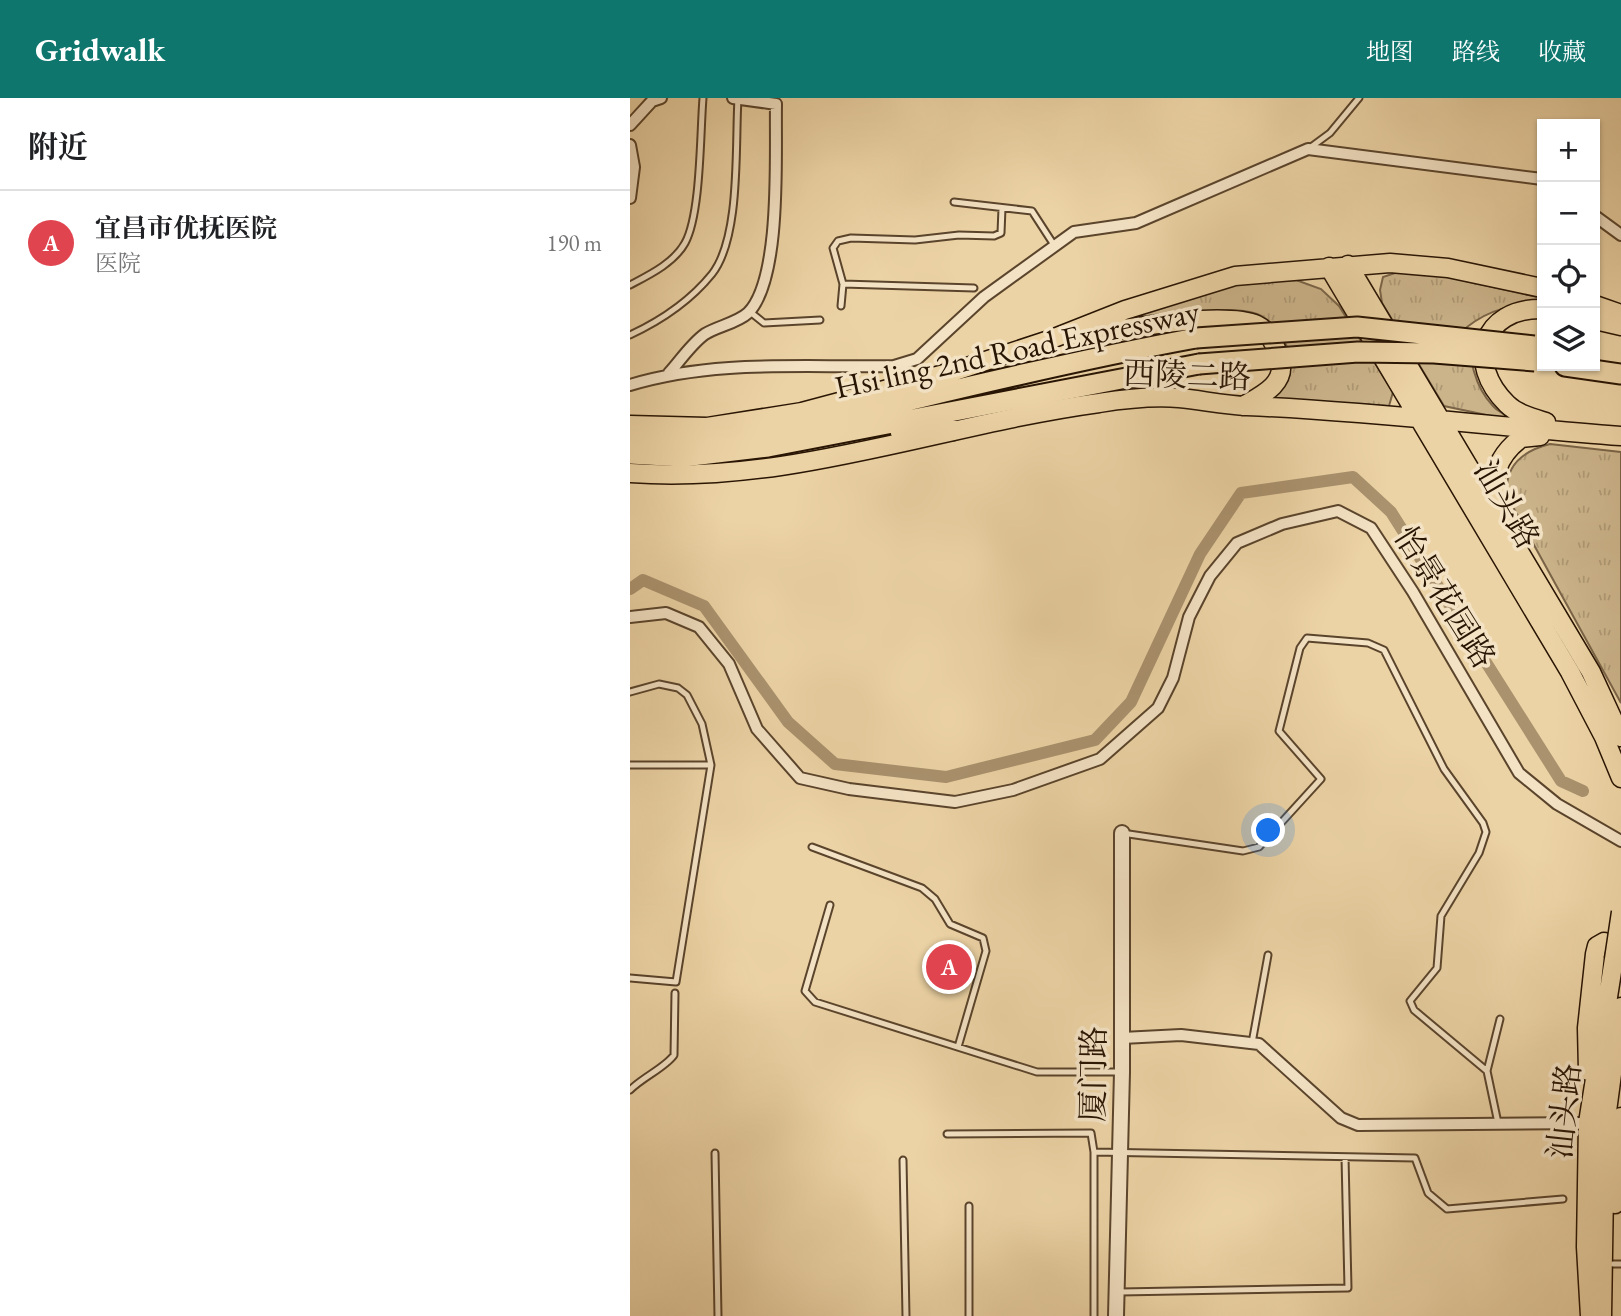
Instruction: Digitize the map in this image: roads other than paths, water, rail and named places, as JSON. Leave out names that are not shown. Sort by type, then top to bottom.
[{"type":"highway","name":"Hsi ling 2nd Road Expressway","points":[[630,454],[684,457],[768,447],[1080,359],[1196,338],[1357,327],[1537,354]]},
{"type":"highway","name":"Hsi ling 2nd Road Expressway","points":[[636,440],[711,440],[843,424],[1199,364],[1358,352],[1537,354]]},
{"type":"highway","points":[[1600,360],[1618,371]]},
{"type":"highway","points":[[1600,369],[1618,371]]},
{"type":"highway","points":[[843,424],[951,372]]},
{"type":"highway","points":[[843,424],[953,430]]},
{"type":"main road","name":"西陵二路","points":[[630,425],[707,427],[802,412],[951,372],[1049,340],[1125,310],[1235,276],[1390,263],[1448,268],[1537,287]]},
{"type":"main road","name":"汕头路","points":[[1348,265],[1570,672],[1604,737],[1621,778]]},
{"type":"main road","name":"汕头路","points":[[1329,267],[1511,539],[1591,672],[1621,737]]},
{"type":"main road","points":[[1600,307],[1621,314]]},
{"type":"main road","points":[[1537,309],[1517,310],[1492,328],[1484,345],[1483,366],[1490,384],[1508,406],[1576,433]]},
{"type":"main road","points":[[1049,340],[1162,323],[1222,320],[1257,325],[1275,343],[1282,367],[1277,382],[1242,406]]},
{"type":"main road","points":[[1600,321],[1621,326]]},
{"type":"main road","name":"西陵二路","points":[[630,473],[718,472],[799,464],[953,430],[1100,403],[1175,397],[1242,406],[1339,409],[1621,436]]},
{"type":"main road","points":[[1511,539],[1495,496],[1494,475],[1500,460],[1521,438],[1576,433]]},
{"type":"main road","name":"汕头路","points":[[1590,1316],[1586,1247],[1588,1123],[1621,912]]},
{"type":"main road","points":[[1588,1123],[1587,1028],[1595,954],[1597,946],[1604,942]]},
{"type":"main road","name":"汕头路","points":[[1602,1316],[1605,1126],[1621,1007]]},
{"type":"main road","points":[[1613,1316],[1621,1117]]},
{"type":"street","points":[[630,125],[652,101],[661,98]]},
{"type":"street","points":[[669,373],[704,335],[749,311],[763,286],[772,246],[776,104],[733,98]]},
{"type":"street","points":[[630,145],[634,167],[630,198]]},
{"type":"street","points":[[630,385],[669,373],[745,365],[894,366],[917,359],[984,297],[1054,245],[1081,230],[1136,223],[1308,149],[1537,177]]},
{"type":"street","points":[[1600,220],[1621,235]]},
{"type":"street","name":"怡景花园路","points":[[630,617],[666,613],[699,627],[729,664],[757,729],[800,778],[849,789],[955,802],[1013,790],[1100,759],[1158,708],[1173,678],[1189,617],[1210,576],[1237,543],[1282,524],[1338,511],[1371,528],[1413,592],[1519,773],[1557,804],[1621,841]]},
{"type":"street","name":"厦门路","points":[[1116,1316],[1122,1072],[1122,833]]},
{"type":"street","points":[[1122,1038],[1181,1035],[1259,1044],[1341,1118],[1358,1125],[1588,1123]]},
{"type":"lane","points":[[630,285],[661,267],[685,243],[692,223],[703,98]]},
{"type":"lane","points":[[1308,149],[1330,133],[1359,98]]},
{"type":"lane","points":[[630,335],[663,316],[688,297],[713,273],[723,253],[731,221],[738,99]]},
{"type":"lane","points":[[954,202],[1032,211],[1054,245]]},
{"type":"lane","points":[[842,306],[843,284],[833,248],[838,241],[851,238],[915,240],[959,235],[995,236],[1001,233],[1002,208]]},
{"type":"lane","points":[[843,284],[974,288]]},
{"type":"lane","points":[[749,311],[764,323],[820,320]]},
{"type":"lane","points":[[1122,833],[1243,851],[1259,847],[1321,779],[1279,731],[1300,648],[1307,638],[1368,643],[1384,650],[1444,769],[1483,823],[1486,832],[1479,853],[1441,916],[1437,968],[1410,1001],[1414,1010],[1487,1071]]},
{"type":"lane","points":[[630,692],[659,684],[678,688],[687,695],[702,724],[711,765],[676,982],[630,978]]},
{"type":"lane","points":[[630,767],[711,765]]},
{"type":"lane","points":[[812,847],[922,888],[935,899],[950,923],[983,937],[986,951],[958,1047]]},
{"type":"lane","points":[[830,905],[804,991],[816,1002],[1050,1074],[1122,1072]]},
{"type":"lane","points":[[1252,1043],[1268,955]]},
{"type":"lane","points":[[630,1090],[643,1076],[669,1062],[674,1055],[675,993]]},
{"type":"lane","points":[[1498,1123],[1487,1071],[1500,1019]]},
{"type":"lane","points":[[947,1134],[1091,1133],[1094,1152],[1094,1316]]},
{"type":"lane","points":[[1094,1152],[1120,1155],[1415,1158],[1428,1193],[1447,1209],[1563,1199]]},
{"type":"lane","points":[[715,1153],[719,1316]]},
{"type":"lane","points":[[1117,1292],[1348,1288],[1345,1157]]},
{"type":"lane","points":[[903,1160],[906,1316]]},
{"type":"lane","points":[[969,1206],[969,1316]]},
{"type":"waterway","points":[[630,589],[643,580],[704,606],[788,722],[835,764],[946,777],[1095,740],[1131,702],[1200,554],[1241,493],[1353,477],[1391,512],[1561,781],[1583,791]]},
{"type":"place","name":"宜昌市优抚医院","points":[[949,967]]}]
